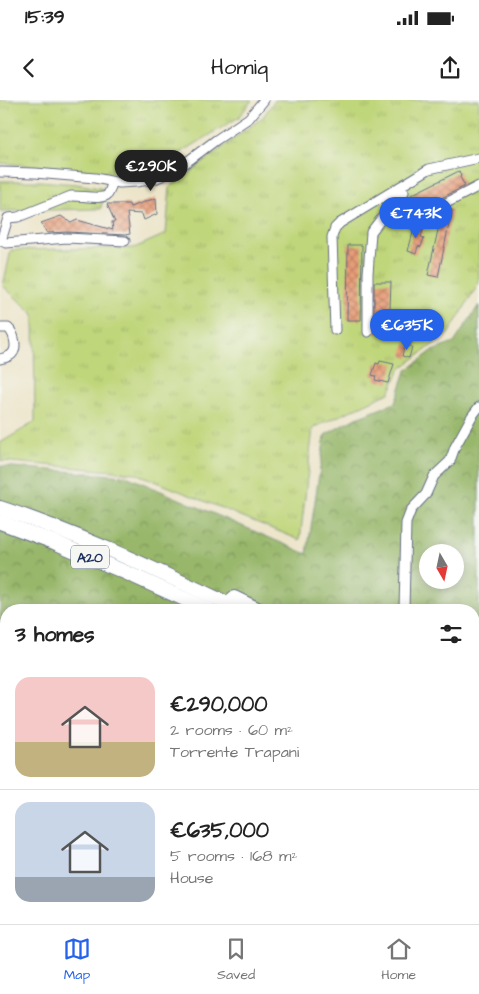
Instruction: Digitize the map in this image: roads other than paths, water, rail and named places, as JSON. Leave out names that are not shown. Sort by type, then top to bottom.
[{"type":"highway","name":"A20","points":[[0,508],[57,536],[160,580],[225,604]]},
{"type":"highway","name":"A20","points":[[0,522],[57,536]]},
{"type":"highway","name":"A20","points":[[160,580],[199,604]]},
{"type":"highway","points":[[160,580],[171,598],[182,604]]},
{"type":"highway","points":[[160,580],[202,584],[247,604]]},
{"type":"street","points":[[0,170],[45,170],[96,175],[118,180],[154,176],[182,162],[214,137],[246,116],[259,100]]},
{"type":"street","points":[[0,170],[96,178],[128,183],[155,179],[173,171],[250,118],[264,100]]},
{"type":"street","points":[[335,330],[332,238],[333,232],[340,223],[429,169],[479,158]]},
{"type":"street","points":[[410,181],[399,203],[401,212],[410,215],[431,211],[479,186]]},
{"type":"street","points":[[113,182],[109,194],[105,196],[99,198],[70,196],[18,217],[8,218],[1,241],[6,243],[67,238],[125,241]]},
{"type":"street","points":[[368,332],[368,274],[371,232],[392,205],[400,187]]},
{"type":"street","points":[[0,328],[8,328],[11,331],[15,347],[14,352],[10,356],[0,359]]},
{"type":"street","points":[[404,604],[406,523],[411,510],[426,494],[434,476],[450,461],[455,447],[479,407]]}]
